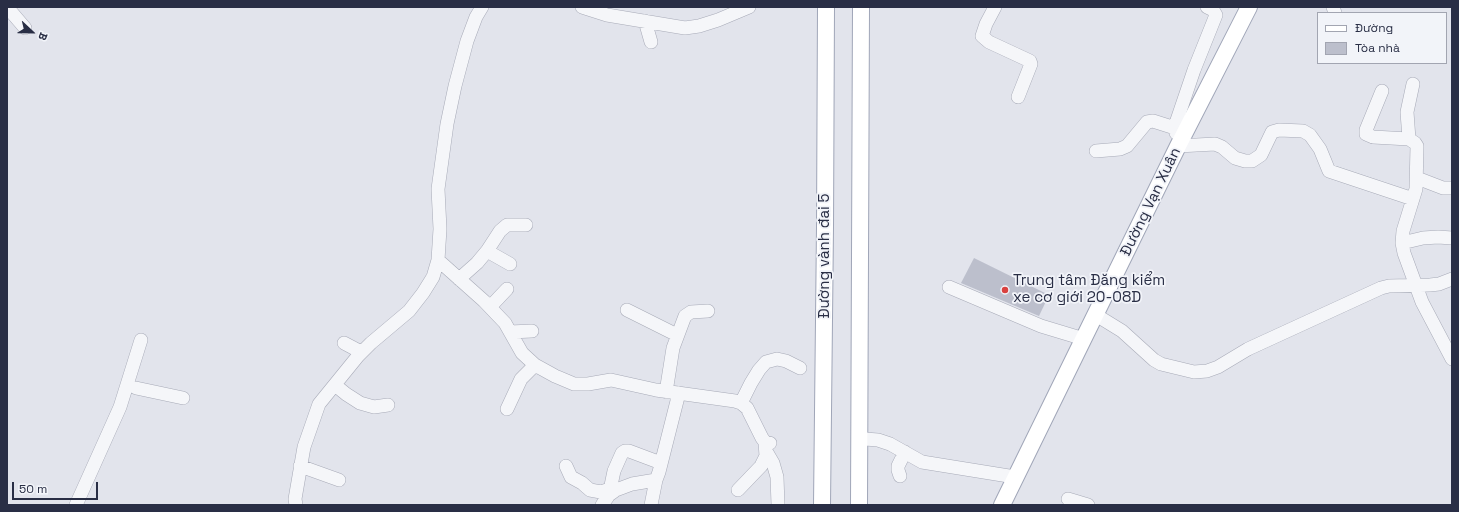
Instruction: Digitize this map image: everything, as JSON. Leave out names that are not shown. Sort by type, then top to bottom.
[{"type":"main road","name":"Đường vành đai 5","points":[[822,505],[826,7]]},
{"type":"main road","points":[[859,505],[861,7]]},
{"type":"main road","name":"Đường Vạn Xuân","points":[[1002,505],[1096,315],[1178,136],[1249,7]]},
{"type":"street","points":[[7,7],[25,28]]},
{"type":"street","points":[[296,505],[295,499],[304,447],[319,404],[361,352],[409,311],[433,277],[438,260],[440,229],[438,189],[448,124],[455,86],[467,41],[476,17],[482,7]]},
{"type":"street","points":[[582,7],[607,15],[685,28],[699,26],[718,20],[750,7]]},
{"type":"street","points":[[995,7],[986,24],[982,36],[989,42],[1030,61],[1031,64],[1018,96]]},
{"type":"street","points":[[1178,136],[1194,70],[1216,15],[1213,10],[1207,7]]},
{"type":"street","points":[[645,21],[652,42]]},
{"type":"street","points":[[1409,139],[1408,112],[1414,84]]},
{"type":"street","points":[[1382,91],[1366,130],[1366,134],[1373,138],[1409,139],[1417,146],[1417,178],[1413,199],[1403,231],[1402,243],[1404,253],[1426,311],[1452,359]]},
{"type":"street","points":[[1096,151],[1120,149],[1127,146],[1147,122],[1153,121],[1178,136],[1215,144],[1222,147],[1235,158],[1252,161],[1261,154],[1272,132],[1279,130],[1303,131],[1310,135],[1320,149],[1329,171],[1413,199]]},
{"type":"street","points":[[1417,178],[1443,188],[1452,188]]},
{"type":"street","points":[[459,279],[477,263],[500,230],[506,225],[526,225]]},
{"type":"street","points":[[1402,243],[1423,238],[1452,238]]},
{"type":"street","points":[[487,250],[510,264]]},
{"type":"street","points":[[438,260],[490,307],[505,323],[522,353],[534,365],[555,376],[574,384],[588,384],[611,380],[672,393],[742,403],[747,408],[767,445],[777,477],[778,505]]},
{"type":"street","points":[[1096,315],[1122,331],[1160,364],[1194,372],[1207,371],[1218,367],[1248,349],[1381,288],[1388,286],[1439,284],[1452,279]]},
{"type":"street","points":[[949,288],[1041,326],[1084,339]]},
{"type":"street","points":[[490,307],[507,289]]},
{"type":"street","points":[[627,310],[677,335]]},
{"type":"street","points":[[651,505],[661,463],[672,393],[673,348],[685,316],[691,312],[708,311]]},
{"type":"street","points":[[510,332],[532,331]]},
{"type":"street","points":[[76,505],[131,386],[142,340]]},
{"type":"street","points":[[344,343],[361,352]]},
{"type":"street","points":[[742,403],[751,383],[766,362],[777,359],[786,361],[800,368]]},
{"type":"street","points":[[507,409],[521,379],[534,365]]},
{"type":"street","points":[[335,385],[360,403],[374,407],[388,405]]},
{"type":"street","points":[[131,386],[183,398]]},
{"type":"street","points":[[865,439],[878,440],[890,444],[922,462],[1015,477]]},
{"type":"street","points":[[738,490],[761,466],[766,456],[767,445]]},
{"type":"street","points":[[607,496],[614,472],[622,453],[625,451],[629,451],[661,463]]},
{"type":"street","points":[[900,476],[898,466],[905,452]]},
{"type":"street","points":[[300,466],[339,480]]},
{"type":"street","points":[[566,466],[571,477],[582,483],[590,490],[601,492],[607,496]]},
{"type":"street","points":[[607,496],[616,490],[632,484],[656,480]]},
{"type":"street","points":[[1068,499],[1088,505]]},
{"type":"building","name":"Trung tâm Đăng kiểm xe cơ giới 20-08D","points":[[974,258],[1049,295],[1039,316],[961,283]]},
{"type":"place","name":"Trung tâm Đăng kiểm xe cơ giới 20-08D","points":[[1005,290]]}]
